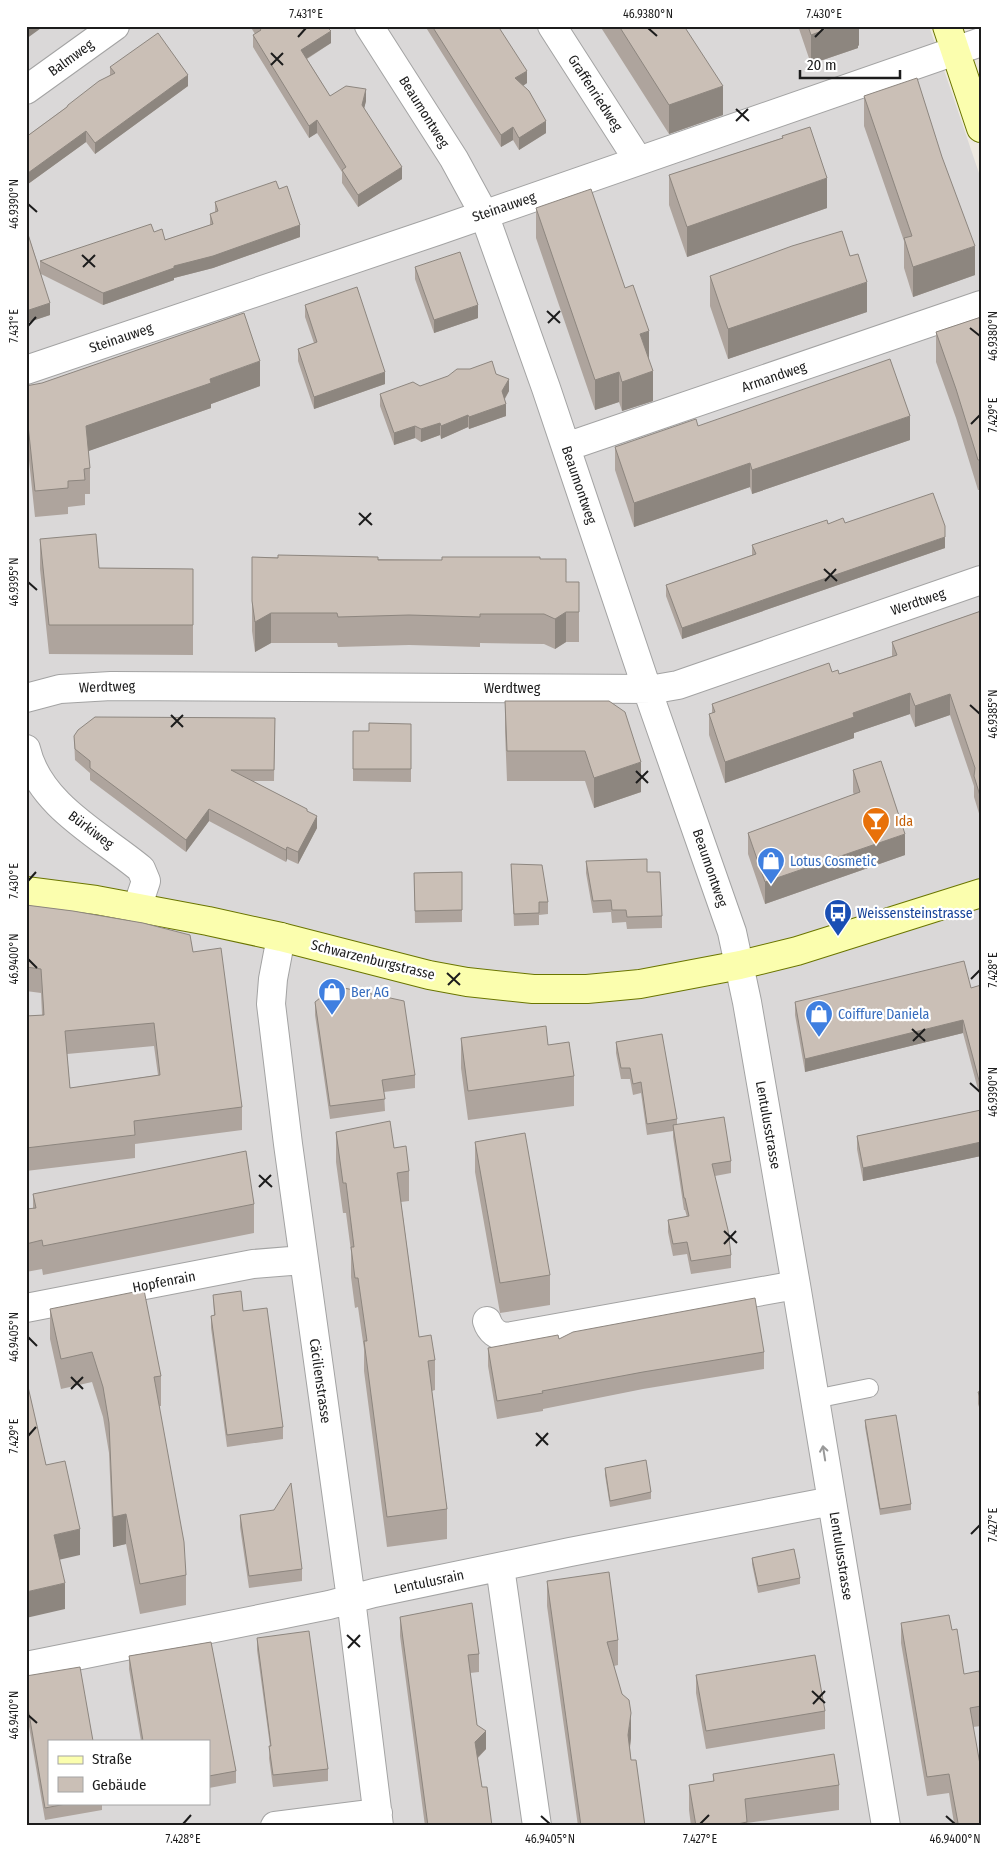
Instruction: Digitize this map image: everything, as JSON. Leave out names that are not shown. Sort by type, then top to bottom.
[{"type":"main road","points":[[951,38],[981,128]]},
{"type":"main road","name":"Schwarzenburgstrasse","points":[[26,891],[96,900],[281,937],[429,975],[467,982],[533,989],[587,989],[632,984],[740,965],[797,951],[981,893]]},
{"type":"street","name":"Balmweg","points":[[26,90],[115,26]]},
{"type":"street","name":"Beaumontweg","points":[[369,26],[454,159],[484,214],[732,932],[740,965]]},
{"type":"street","name":"Graffenriedweg","points":[[552,26],[638,160]]},
{"type":"street","name":"Steinauweg","points":[[26,370],[638,160],[951,38],[981,42]]},
{"type":"street","name":"Armandweg","points":[[566,447],[981,305]]},
{"type":"street","name":"Werdtweg","points":[[26,698],[60,689],[111,686],[648,689],[678,685],[981,580]]},
{"type":"street","name":"Bürkiweg","points":[[26,748],[36,776],[54,799],[66,811],[141,869],[146,881],[137,908]]},
{"type":"street","name":"Cäcilienstrasse","points":[[281,937],[271,1004],[303,1260],[351,1599],[378,1819]]},
{"type":"street","name":"Lentulusstrasse","points":[[740,965],[796,1285],[886,1826]]},
{"type":"street","name":"Hopfenrain","points":[[26,1308],[253,1264],[303,1260]]},
{"type":"street","points":[[487,1321],[488,1326],[495,1333],[507,1336],[796,1285]]},
{"type":"street","name":"Lentulusrain","points":[[26,1666],[329,1605],[664,1533],[832,1501]]},
{"type":"street","points":[[500,1567],[537,1826]]},
{"type":"street","points":[[275,1826],[378,1819]]},
{"type":"lane","points":[[815,1399],[869,1388]]},
{"type":"shaded area","points":[[26,26],[929,26],[981,179],[981,1826],[26,1826]]},
{"type":"building","points":[[258,26],[326,26],[331,31],[301,50],[330,96],[346,86],[366,89],[362,105],[402,167],[358,195],[342,170],[346,167],[317,120],[309,126],[253,35],[261,30]]},
{"type":"building","points":[[432,26],[498,26],[527,71],[515,78],[529,91],[546,121],[519,138],[513,127],[501,135]]},
{"type":"building","points":[[619,26],[684,26],[723,86],[669,105]]},
{"type":"building","points":[[808,26],[835,26],[811,35]]},
{"type":"building","points":[[158,33],[188,75],[95,143],[86,131],[28,173],[26,171],[26,137],[99,81],[115,73],[110,67]]},
{"type":"building","points":[[917,78],[942,157],[975,246],[913,267],[904,238],[912,236],[864,96]]},
{"type":"building","points":[[810,127],[827,178],[687,227],[669,175],[783,138],[782,136]]},
{"type":"building","points":[[276,181],[279,189],[287,186],[300,225],[213,256],[174,266],[174,268],[103,293],[40,261],[151,224],[154,232],[162,229],[165,240],[213,224],[210,214],[218,211],[215,202]]},
{"type":"building","points":[[591,189],[625,288],[633,285],[649,331],[640,334],[653,371],[622,382],[619,372],[595,380],[536,208]]},
{"type":"building","points":[[26,228],[50,303],[26,311]]},
{"type":"building","points":[[842,231],[850,256],[858,254],[867,282],[728,329],[710,276],[792,246]]},
{"type":"building","points":[[460,252],[478,305],[434,320],[415,267]]},
{"type":"building","points":[[357,287],[385,372],[314,397],[298,349],[317,342],[305,305]]},
{"type":"building","points":[[244,313],[260,361],[210,379],[211,383],[86,426],[90,468],[84,469],[85,480],[68,481],[68,488],[35,491],[26,406],[26,386],[42,383]]},
{"type":"building","points":[[981,317],[981,460],[978,460],[936,332]]},
{"type":"building","points":[[890,359],[910,416],[752,470],[750,463],[634,503],[615,447],[696,419],[698,426]]},
{"type":"building","points":[[492,361],[496,374],[509,379],[502,391],[506,404],[469,417],[468,415],[441,426],[440,423],[421,429],[415,426],[394,433],[380,394],[413,382],[420,386],[448,376],[457,369],[470,369]]},
{"type":"building","points":[[933,493],[945,526],[945,537],[682,628],[666,585],[756,554],[752,545],[827,520],[828,524],[843,518],[845,523]]},
{"type":"building","points":[[96,534],[99,568],[193,569],[193,625],[49,625],[40,539]]},
{"type":"building","points":[[278,555],[378,557],[378,560],[442,560],[442,557],[540,557],[540,559],[566,559],[566,582],[579,582],[579,612],[566,612],[555,619],[544,614],[480,614],[480,617],[409,615],[338,617],[337,613],[271,613],[255,622],[252,601],[252,557],[278,558]]},
{"type":"building","points":[[981,611],[981,799],[974,776],[975,768],[950,694],[915,706],[910,693],[853,713],[854,717],[725,762],[709,714],[715,712],[712,704],[829,663],[832,672],[838,670],[839,674],[897,655],[892,642]]},
{"type":"building","points":[[505,701],[609,701],[625,712],[641,762],[594,778],[585,751],[507,751]]},
{"type":"building","points":[[95,717],[275,718],[274,770],[231,770],[317,816],[298,852],[287,847],[286,850],[209,809],[186,840],[90,768],[90,761],[75,749],[74,736],[78,730]]},
{"type":"building","points":[[369,723],[411,724],[411,769],[353,769],[353,731],[369,731]]},
{"type":"building","points":[[881,761],[905,834],[765,882],[748,833],[860,792],[853,770]]},
{"type":"building","points":[[647,859],[647,872],[660,872],[662,916],[627,917],[626,910],[612,910],[611,900],[593,901],[586,861]]},
{"type":"building","points":[[511,864],[542,865],[548,902],[539,902],[539,913],[514,914]]},
{"type":"building","points":[[462,872],[462,910],[415,911],[414,873]]},
{"type":"building","points":[[26,905],[143,923],[190,935],[193,952],[221,948],[242,1107],[134,1121],[135,1135],[26,1148],[26,1016],[44,1015],[41,969],[26,967]],"holes":[[[154,1023],[160,1075],[70,1088],[65,1031]]]},
{"type":"building","points":[[964,961],[971,988],[981,985],[981,1088],[963,1020],[805,1059],[795,1002]]},
{"type":"building","points":[[335,986],[404,1001],[415,1075],[382,1080],[385,1099],[330,1106],[315,1002]]},
{"type":"building","points":[[546,1026],[548,1045],[569,1042],[574,1076],[468,1091],[461,1038]]},
{"type":"building","points":[[662,1034],[677,1119],[647,1124],[641,1082],[633,1084],[630,1068],[621,1068],[616,1042]]},
{"type":"building","points":[[981,1110],[981,1142],[863,1168],[857,1136]]},
{"type":"building","points":[[724,1117],[731,1161],[712,1164],[728,1230],[731,1255],[691,1261],[687,1242],[673,1244],[668,1220],[689,1216],[684,1198],[673,1125]]},
{"type":"building","points":[[390,1121],[394,1148],[406,1146],[409,1171],[397,1173],[419,1337],[431,1335],[435,1360],[428,1361],[447,1509],[387,1517],[364,1341],[367,1341],[358,1278],[355,1278],[351,1247],[354,1247],[346,1183],[343,1183],[336,1132]]},
{"type":"building","points":[[525,1133],[550,1275],[500,1283],[475,1142]]},
{"type":"building","points":[[246,1151],[254,1204],[43,1246],[42,1240],[26,1244],[26,1209],[36,1208],[33,1194]]},
{"type":"building","points":[[144,1290],[161,1376],[154,1377],[184,1542],[186,1575],[140,1584],[126,1514],[113,1517],[109,1423],[103,1387],[92,1352],[61,1359],[50,1309]]},
{"type":"building","points":[[241,1291],[243,1311],[267,1308],[283,1427],[227,1435],[211,1316],[215,1315],[213,1295]]},
{"type":"building","points":[[755,1298],[764,1352],[643,1372],[497,1401],[488,1348],[558,1335],[559,1339],[573,1332]]},
{"type":"building","points":[[26,1378],[46,1465],[65,1461],[80,1529],[54,1535],[65,1583],[26,1592]]},
{"type":"building","points":[[896,1415],[911,1504],[880,1509],[865,1420]]},
{"type":"building","points":[[646,1460],[651,1492],[610,1501],[605,1468]]},
{"type":"building","points":[[291,1483],[302,1569],[249,1576],[240,1515],[274,1510]]},
{"type":"building","points":[[794,1549],[800,1578],[758,1586],[752,1558]]},
{"type":"building","points":[[609,1572],[618,1640],[607,1642],[622,1694],[629,1700],[631,1713],[628,1735],[631,1760],[636,1760],[645,1826],[581,1826],[547,1581]]},
{"type":"building","points":[[472,1603],[479,1654],[468,1655],[477,1725],[486,1731],[475,1742],[482,1787],[487,1787],[492,1826],[428,1826],[400,1617]]},
{"type":"building","points":[[949,1615],[952,1630],[957,1629],[964,1674],[979,1671],[981,1681],[981,1706],[970,1708],[981,1770],[981,1826],[944,1826],[958,1823],[949,1774],[927,1777],[901,1623]]},
{"type":"building","points":[[309,1631],[328,1769],[273,1775],[257,1638]]},
{"type":"building","points":[[211,1642],[236,1771],[210,1776],[210,1740],[143,1740],[129,1656]]},
{"type":"building","points":[[815,1655],[825,1711],[706,1731],[696,1675]]},
{"type":"building","points":[[80,1667],[93,1740],[48,1740],[48,1804],[66,1804],[45,1808],[26,1696],[26,1676]]},
{"type":"building","points":[[834,1754],[839,1785],[745,1799],[747,1822],[728,1826],[696,1826],[689,1785],[714,1781],[713,1774]]},
{"type":"place","name":"Ida","points":[[876,845]]},
{"type":"place","name":"Lotus Cosmetic","points":[[771,885]]},
{"type":"place","name":"Weissensteinstrasse","points":[[838,937]]},
{"type":"place","name":"Ber AG","points":[[332,1016]]},
{"type":"place","name":"Coiffure Daniela","points":[[819,1038]]}]
